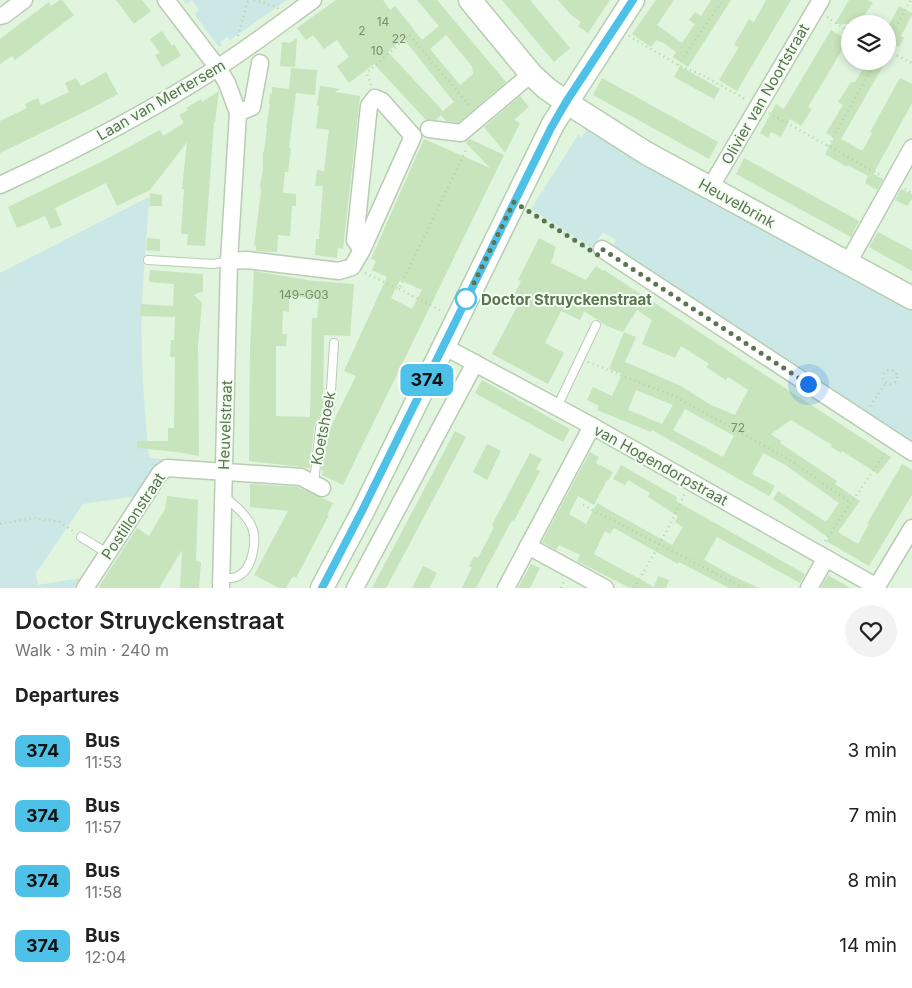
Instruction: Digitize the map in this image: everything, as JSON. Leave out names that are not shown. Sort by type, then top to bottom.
[{"type":"street","points":[[0,16],[24,0]]},
{"type":"street","name":"Heuvelstraat","points":[[166,0],[218,68],[227,83],[238,113],[229,261],[221,583]]},
{"type":"street","name":"Laan van Mertersem","points":[[0,186],[100,136],[218,68],[313,0]]},
{"type":"street","name":"Heuvelbrink","points":[[470,0],[531,74],[546,88],[566,102],[646,154],[912,298]]},
{"type":"street","points":[[322,588],[551,128],[633,0]]},
{"type":"street","name":"Olivier van Noortstraat","points":[[710,188],[818,5]]},
{"type":"street","points":[[238,113],[252,107],[260,63]]},
{"type":"street","points":[[430,129],[461,133],[531,74]]},
{"type":"street","points":[[229,261],[247,260],[339,271],[352,267],[362,250],[413,136],[382,100],[375,98],[369,106],[355,240],[362,250]]},
{"type":"street","points":[[848,263],[912,148]]},
{"type":"street","points":[[602,249],[912,452]]},
{"type":"street","name":"van Hogendorpstraat","points":[[444,346],[592,426],[822,555],[877,588]]},
{"type":"street","points":[[354,588],[475,363]]},
{"type":"street","points":[[506,588],[592,426]]},
{"type":"street","name":"Postillonstraat","points":[[85,588],[160,473],[167,468],[176,467],[224,471]]},
{"type":"street","name":"Koetshoek","points":[[224,471],[301,477],[318,486]]},
{"type":"street","points":[[877,588],[912,528]]},
{"type":"street","points":[[528,546],[605,588]]},
{"type":"street","points":[[809,588],[822,555]]},
{"type":"lane","points":[[148,260],[213,264],[229,261]]},
{"type":"lane","points":[[557,407],[596,325]]},
{"type":"lane","name":"Koetshoek","points":[[318,486],[320,428],[330,406],[334,343]]},
{"type":"lane","points":[[221,583],[235,578],[244,572],[251,559],[254,541],[251,524],[223,494]]},
{"type":"lane","points":[[81,537],[108,553]]},
{"type":"path","points":[[246,48],[238,35],[248,0]]},
{"type":"path","points":[[256,0],[276,7],[286,20]]},
{"type":"path","points":[[678,65],[723,0]]},
{"type":"path","points":[[896,27],[911,0]]},
{"type":"path","points":[[818,5],[841,24]]},
{"type":"path","points":[[615,28],[678,65],[702,75],[893,182]]},
{"type":"path","points":[[375,98],[367,73],[409,35],[479,117]]},
{"type":"path","points":[[896,55],[912,63]]},
{"type":"path","points":[[828,146],[871,70]]},
{"type":"path","points":[[399,289],[466,150]]},
{"type":"path","points":[[514,202],[598,255],[602,249]]},
{"type":"path","points":[[352,267],[457,319]]},
{"type":"path","points":[[580,359],[676,397],[788,459],[850,502]]},
{"type":"path","points":[[889,370],[894,371],[897,377],[896,381],[890,384],[886,383],[883,377],[885,372],[889,370]]},
{"type":"path","points":[[870,406],[886,383]]},
{"type":"path","points":[[822,555],[850,502],[852,503],[894,440]]},
{"type":"path","points":[[634,588],[660,544],[692,482]]},
{"type":"path","points":[[583,505],[744,588]]},
{"type":"path","points":[[0,524],[34,518],[60,522],[81,537]]},
{"type":"shaded area","points":[[0,0],[912,0],[912,588],[0,588]]},
{"type":"shaded area","points":[[183,0],[192,0],[186,4]]},
{"type":"shaded area","points":[[192,0],[287,0],[230,40],[227,37],[220,42],[222,45],[219,47],[194,14],[199,10]]},
{"type":"shaded area","points":[[587,129],[912,307],[912,445],[611,248],[616,240],[603,232],[592,248],[531,209],[578,135],[582,137]]},
{"type":"shaded area","points":[[149,198],[142,301],[143,380],[149,458],[162,459],[137,496],[83,504],[36,573],[38,585],[81,578],[75,588],[0,588],[0,273]]},
{"type":"building","points":[[60,0],[74,15],[15,60],[12,56],[0,64],[0,39],[49,2],[51,6]]},
{"type":"building","points":[[116,0],[142,0],[151,11],[134,24]]},
{"type":"building","points":[[336,0],[383,0],[390,10],[395,6],[422,40],[439,26],[417,0],[437,0],[506,82],[458,123],[446,121],[441,115],[436,120],[426,120],[374,64],[349,83],[337,66],[349,57],[337,40],[324,49],[313,35],[306,40],[297,28]],"holes":[[[446,35],[472,66],[473,74],[460,85],[430,49]],[[403,38],[454,102],[443,111],[388,52]]]},
{"type":"building","points":[[502,0],[530,0],[570,48],[554,62]]},
{"type":"building","points":[[558,0],[610,0],[588,33],[578,26],[581,22],[570,14]]},
{"type":"building","points":[[656,0],[674,0],[657,25],[682,43],[695,24],[689,20],[695,12],[701,16],[711,0],[731,0],[688,67],[673,57],[676,52],[664,43],[656,40],[651,47],[632,34]]},
{"type":"building","points":[[766,0],[791,0],[737,91],[719,80],[739,47],[734,45],[749,19],[754,22]]},
{"type":"building","points":[[849,0],[868,0],[873,3],[864,15],[841,15],[841,24],[835,24]]},
{"type":"building","points":[[899,6],[912,13],[901,36],[904,38],[899,47],[896,45],[896,15],[894,15]]},
{"type":"building","points":[[831,30],[841,36],[841,52],[808,107],[812,109],[801,126],[790,119],[781,137],[771,132],[768,138],[760,133],[776,104],[784,109]]},
{"type":"building","points":[[162,31],[172,46],[174,44],[181,56],[162,67],[155,55],[160,53],[150,39]]},
{"type":"building","points":[[297,38],[295,67],[280,66],[282,42],[290,43]]},
{"type":"building","points":[[680,66],[720,89],[714,99],[674,77]]},
{"type":"building","points":[[291,68],[317,70],[315,95],[296,93],[288,172],[285,172],[283,193],[296,194],[296,206],[292,206],[290,236],[278,235],[277,252],[256,251],[256,246],[254,245],[270,94],[272,93],[272,87],[289,89]]},
{"type":"building","points":[[862,70],[881,70],[841,139],[861,150],[863,150],[872,133],[870,132],[900,78],[912,84],[912,103],[873,174],[883,179],[877,190],[865,183],[868,176],[848,165],[847,167],[825,154],[834,138],[826,133],[843,105],[838,102],[851,82],[855,82]]},
{"type":"building","points":[[106,72],[118,94],[0,153],[0,121],[27,108],[25,104],[38,98],[41,105],[69,92],[65,83],[76,78],[81,86]]},
{"type":"building","points":[[602,78],[718,142],[709,159],[593,95]]},
{"type":"building","points":[[320,86],[340,89],[335,92],[360,96],[343,249],[338,248],[337,258],[315,255],[316,239],[319,239],[323,186],[315,186],[317,170],[324,171],[329,130],[316,128]]},
{"type":"building","points":[[219,91],[214,122],[205,246],[187,245],[188,234],[181,234],[184,189],[182,189],[187,142],[150,190],[117,206],[106,183],[55,208],[62,225],[51,229],[45,216],[17,228],[8,207],[105,160],[160,130],[163,136],[184,123],[179,115],[188,110],[186,108],[201,99],[202,102]]},
{"type":"building","points":[[520,96],[529,107],[514,120],[520,123],[505,153],[484,127]]},
{"type":"building","points":[[424,139],[490,168],[465,142],[470,139],[504,155],[343,485],[322,475],[324,440],[356,376],[344,371],[387,277],[372,270],[376,261],[371,259]],"holes":[[[400,280],[422,290],[412,309],[391,298]]]},
{"type":"building","points":[[744,158],[859,221],[851,237],[736,174]]},
{"type":"building","points":[[901,189],[912,194],[912,199],[907,206],[895,200]]},
{"type":"building","points":[[150,193],[162,195],[162,206],[149,206]]},
{"type":"building","points":[[878,232],[912,250],[912,271],[869,247]]},
{"type":"building","points":[[147,238],[160,239],[160,251],[146,250]]},
{"type":"building","points":[[539,238],[556,247],[551,263],[586,280],[596,266],[604,270],[891,457],[878,474],[842,451],[841,453],[831,447],[832,445],[791,420],[771,434],[781,441],[780,443],[837,481],[835,484],[860,501],[838,532],[858,544],[869,524],[867,524],[902,464],[912,470],[912,495],[869,566],[826,541],[829,538],[773,499],[778,491],[826,522],[839,503],[784,464],[763,453],[752,474],[775,486],[769,496],[652,430],[651,432],[597,410],[599,406],[587,400],[593,387],[612,396],[622,374],[609,369],[624,332],[636,337],[625,362],[679,385],[711,405],[735,415],[748,390],[728,377],[726,380],[706,367],[709,364],[681,346],[675,358],[642,344],[652,320],[637,310],[623,332],[607,326],[584,311],[580,320],[561,311],[545,343],[564,353],[548,384],[492,354],[518,305],[511,301],[521,281],[518,280]],"holes":[[[636,390],[673,405],[662,424],[628,410]],[[685,409],[734,436],[723,457],[673,430]]]},
{"type":"building","points":[[150,270],[203,274],[203,291],[194,295],[202,303],[198,345],[199,456],[137,448],[137,441],[168,441],[168,428],[174,428],[175,357],[170,357],[171,340],[174,340],[175,317],[140,316],[141,304],[173,306],[174,284],[149,282]]},
{"type":"building","points":[[254,271],[314,281],[354,284],[350,336],[324,335],[323,408],[314,427],[310,468],[249,461],[250,349]],"holes":[[[289,296],[319,298],[317,318],[312,318],[310,417],[276,416],[276,346],[286,346],[287,334],[282,334],[283,311],[289,312]]]},
{"type":"building","points":[[482,380],[570,429],[563,442],[475,393]]},
{"type":"building","points":[[455,431],[466,437],[426,513],[386,588],[372,588]]},
{"type":"building","points":[[487,444],[501,451],[487,480],[473,472]]},
{"type":"building","points":[[590,452],[599,457],[596,463],[613,472],[594,505],[578,496],[569,514],[586,524],[597,503],[672,545],[683,527],[675,522],[678,516],[648,497],[650,493],[628,480],[625,485],[613,479],[621,465],[677,497],[676,501],[805,574],[800,583],[717,537],[704,560],[759,588],[729,588],[679,562],[678,564],[614,528],[610,534],[605,531],[594,554],[654,587],[658,576],[669,580],[666,588],[630,588],[577,561],[580,555],[559,545],[556,550],[542,542]]},
{"type":"building","points":[[530,453],[542,459],[536,469],[540,471],[476,588],[462,588],[472,567],[469,566],[474,556],[478,558],[494,527],[492,525]]},
{"type":"building","points":[[250,484],[298,487],[333,503],[327,515],[329,515],[296,578],[293,576],[286,588],[279,588],[254,575],[288,511],[250,507]]},
{"type":"building","points":[[167,496],[198,500],[196,561],[201,562],[199,588],[180,588],[182,550],[159,588],[98,588],[137,528],[149,536],[165,509]]},
{"type":"building","points":[[531,564],[540,568],[530,588],[518,588]]},
{"type":"building","points":[[423,566],[437,573],[429,588],[412,588]]},
{"type":"building","points":[[828,575],[850,588],[822,588]]},
{"type":"bus line","name":"374","points":[[322,588],[551,128],[633,0]]},
{"type":"place","name":"Doctor Struyckenstraat","points":[[466,299]]},
{"type":"route","points":[[466,299],[514,202],[598,255],[602,249],[808,384]]}]
